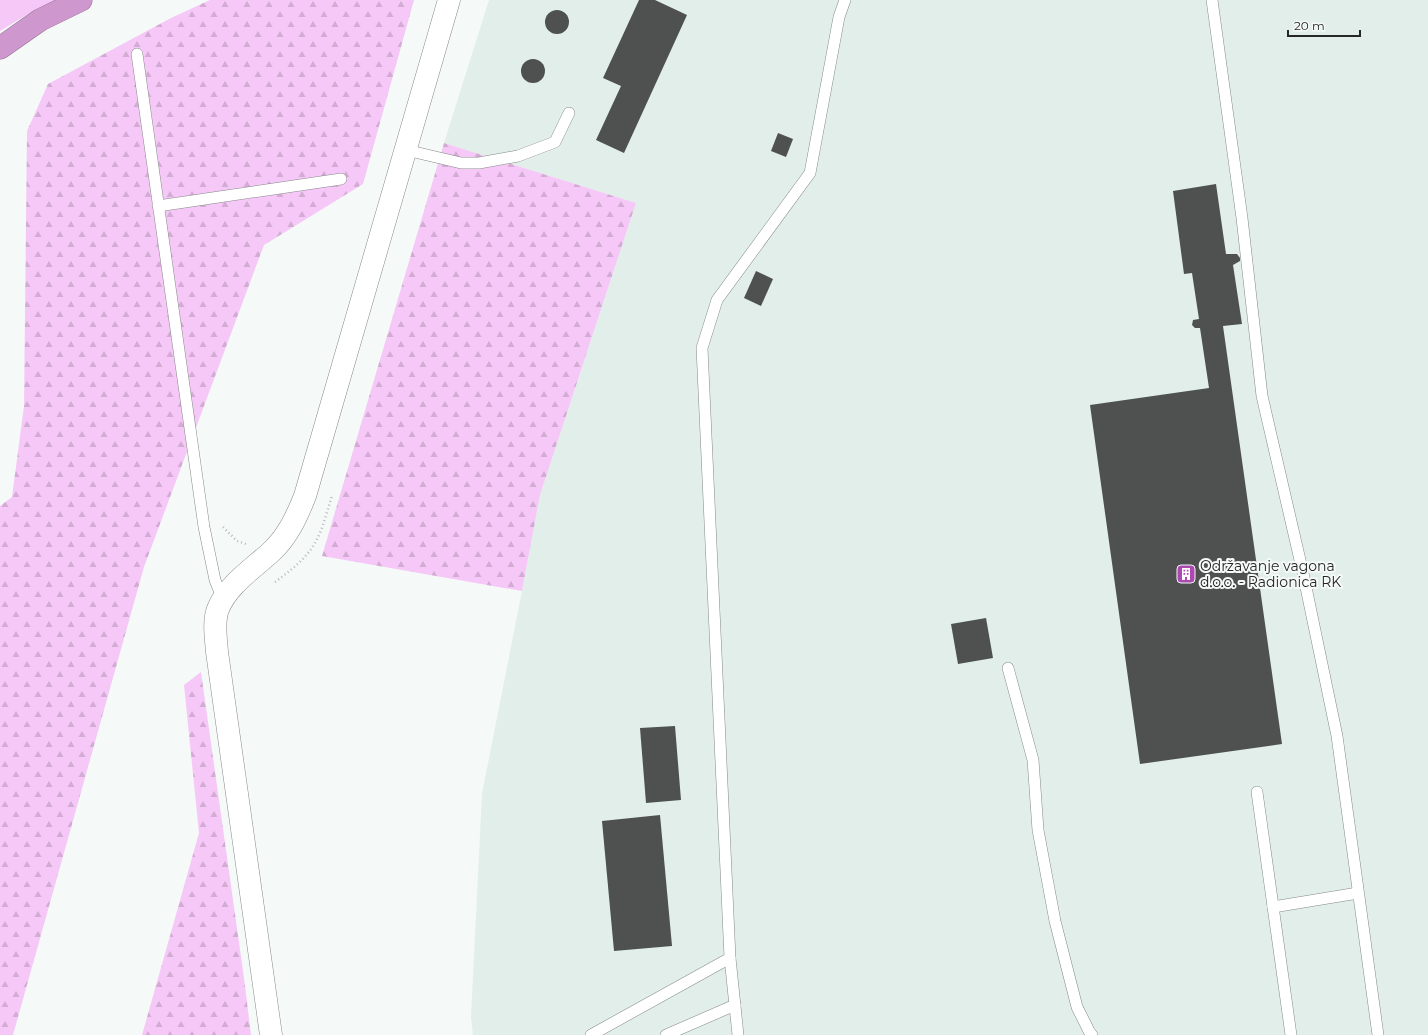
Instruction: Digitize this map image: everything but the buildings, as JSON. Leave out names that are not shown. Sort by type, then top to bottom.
[{"type":"highway","points":[[0,48],[40,20],[81,0]]},
{"type":"street","points":[[271,1035],[217,652],[215,623],[217,610],[222,600],[243,576],[269,554],[284,538],[299,512],[449,0]]},
{"type":"lane","points":[[738,1035],[730,958],[702,348],[717,300],[810,173],[839,17],[845,0]]},
{"type":"lane","points":[[1212,0],[1242,218],[1262,396],[1303,573],[1337,736],[1378,1035]]},
{"type":"lane","points":[[137,54],[204,527],[215,580],[222,600]]},
{"type":"lane","points":[[406,150],[461,163],[479,163],[518,156],[555,142],[570,113]]},
{"type":"lane","points":[[158,206],[341,179]]},
{"type":"lane","points":[[1008,668],[1033,760],[1038,830],[1055,921],[1077,1006],[1092,1035]]},
{"type":"lane","points":[[1257,792],[1291,1035]]},
{"type":"lane","points":[[1273,907],[1358,892]]},
{"type":"lane","points":[[591,1035],[730,958]]},
{"type":"lane","points":[[666,1035],[735,1005]]},
{"type":"shaded area","points":[[489,0],[1428,0],[1428,1035],[473,1035],[471,1017],[482,794],[540,495],[636,203],[444,143]]},
{"type":"green space","points":[[0,0],[56,0],[33,11],[0,31]]},
{"type":"green space","points":[[210,0],[414,0],[363,184],[264,245],[144,567],[13,1035],[0,1035],[0,506],[12,497],[24,406],[27,131],[48,84],[171,18]]},
{"type":"green space","points":[[444,143],[636,203],[540,495],[522,591],[322,556]]},
{"type":"green space","points":[[201,672],[251,1035],[142,1035],[199,833],[184,685]]},
{"type":"place","name":"Održavanje vagona d.o.o. - Radionica RK","points":[[1186,574]]}]
